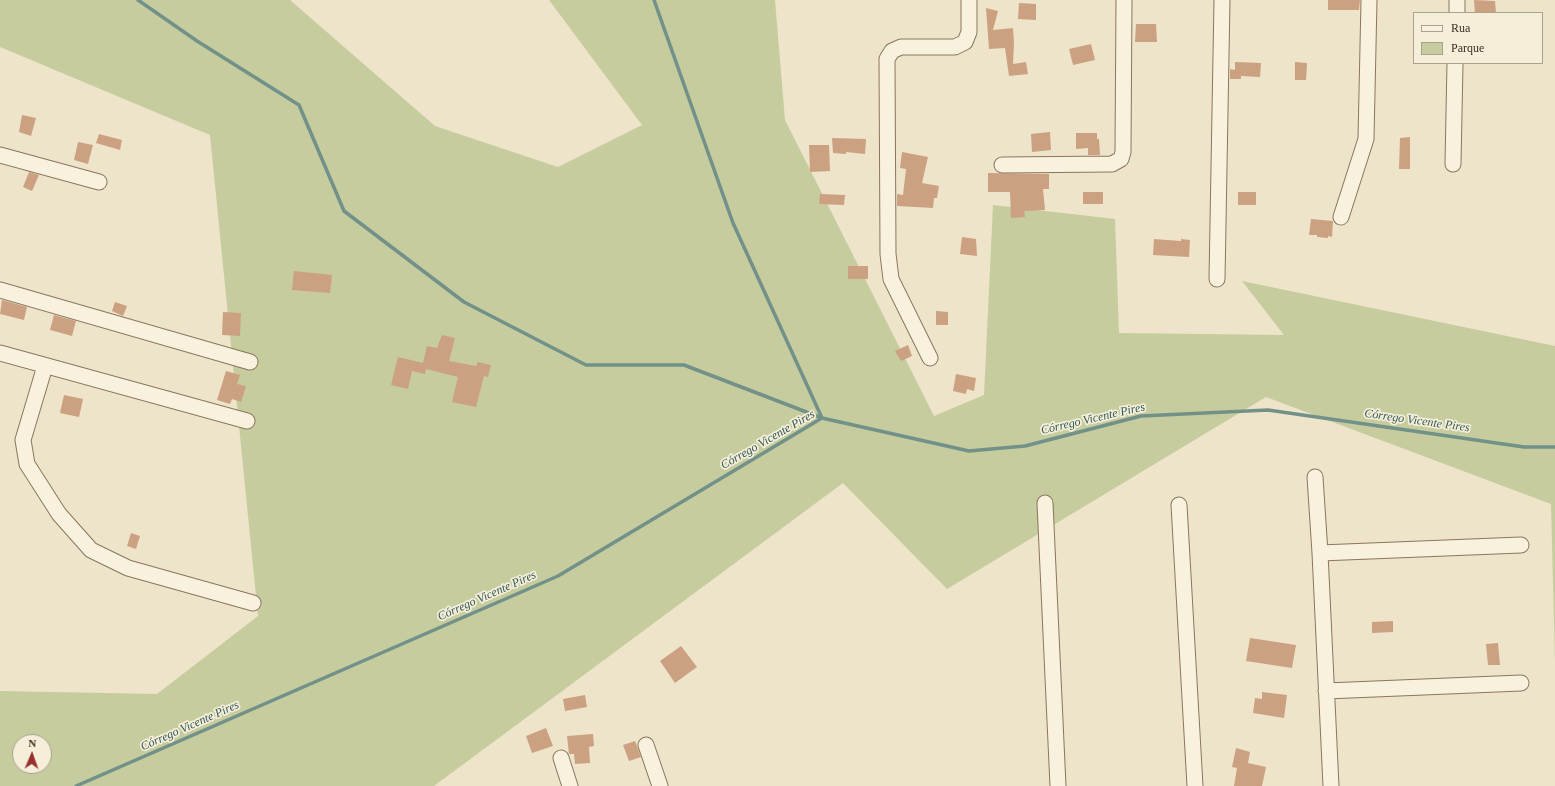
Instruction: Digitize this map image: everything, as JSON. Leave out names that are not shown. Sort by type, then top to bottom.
[{"type":"street","points":[[930,358],[891,279],[888,254],[887,60],[892,51],[901,47],[955,47],[965,42],[969,32],[969,0]]},
{"type":"street","points":[[1002,165],[1112,164],[1121,159],[1123,152],[1124,0]]},
{"type":"street","points":[[1217,279],[1222,0]]},
{"type":"street","points":[[1341,217],[1366,139],[1369,0]]},
{"type":"street","points":[[1457,0],[1457,12]]},
{"type":"street","points":[[1453,164],[1455,64]]},
{"type":"street","points":[[0,155],[99,182]]},
{"type":"street","points":[[0,290],[250,362]]},
{"type":"street","points":[[0,353],[247,421]]},
{"type":"street","points":[[45,366],[23,440],[27,464],[59,514],[91,550],[128,568],[253,603]]},
{"type":"street","points":[[1314,477],[1320,553],[1330,786]]},
{"type":"street","points":[[1045,503],[1058,786]]},
{"type":"street","points":[[1179,505],[1195,786]]},
{"type":"street","points":[[1320,553],[1521,545]]},
{"type":"street","points":[[1326,691],[1521,683]]},
{"type":"street","points":[[646,745],[660,786]]},
{"type":"street","points":[[561,758],[570,786]]},
{"type":"green space","points":[[0,0],[290,0],[435,126],[558,167],[642,125],[549,0],[775,0],[785,120],[934,416],[984,395],[993,205],[1115,219],[1119,333],[1284,335],[1242,281],[1555,346],[1555,662],[1551,504],[1266,397],[947,589],[843,483],[434,786],[0,786],[0,691],[157,694],[258,616],[210,135],[0,47]]},
{"type":"building","points":[[1328,0],[1360,0],[1359,10],[1328,10]]},
{"type":"building","points":[[1474,0],[1495,1],[1496,12],[1475,12]]},
{"type":"building","points":[[1019,3],[1036,4],[1036,20],[1018,19]]},
{"type":"building","points":[[986,8],[998,11],[993,30],[1013,28],[1013,64],[1026,62],[1028,74],[1009,76],[1005,48],[989,49]]},
{"type":"building","points":[[1136,24],[1156,24],[1157,42],[1135,42]]},
{"type":"building","points":[[1091,44],[1095,60],[1073,65],[1069,49]]},
{"type":"building","points":[[1235,62],[1261,63],[1260,77],[1241,76],[1241,79],[1230,79],[1230,69],[1235,70]]},
{"type":"building","points":[[1295,62],[1307,63],[1306,80],[1295,80]]},
{"type":"building","points":[[22,115],[36,118],[31,136],[19,132]]},
{"type":"building","points":[[1050,132],[1051,150],[1032,152],[1031,134]]},
{"type":"building","points":[[1076,133],[1097,133],[1100,155],[1088,155],[1088,148],[1076,149]]},
{"type":"building","points":[[99,134],[122,140],[120,150],[96,143]]},
{"type":"building","points":[[1410,137],[1410,169],[1399,169],[1400,138]]},
{"type":"building","points":[[832,138],[866,139],[865,154],[846,152],[846,154],[833,153]]},
{"type":"building","points":[[78,142],[93,145],[88,164],[74,160]]},
{"type":"building","points":[[809,145],[829,145],[830,171],[810,172]]},
{"type":"building","points":[[902,152],[928,157],[922,183],[939,186],[937,198],[934,198],[933,208],[897,206],[897,194],[903,195],[906,169],[900,168]]},
{"type":"building","points":[[29,172],[39,175],[32,191],[23,187]]},
{"type":"building","points":[[988,173],[1049,174],[1049,189],[1043,189],[1045,210],[1024,211],[1025,217],[1011,218],[1010,192],[988,192]]},
{"type":"building","points":[[1083,192],[1103,192],[1103,204],[1083,204]]},
{"type":"building","points":[[1238,192],[1256,192],[1256,205],[1238,205]]},
{"type":"building","points":[[820,194],[845,195],[844,205],[819,204]]},
{"type":"building","points":[[1311,219],[1333,221],[1332,237],[1328,236],[1328,238],[1317,237],[1317,235],[1309,235]]},
{"type":"building","points":[[962,237],[976,239],[977,256],[960,254]]},
{"type":"building","points":[[1154,239],[1181,241],[1181,239],[1190,240],[1189,257],[1153,255]]},
{"type":"building","points":[[848,266],[868,266],[868,279],[848,279]]},
{"type":"building","points":[[294,271],[332,275],[330,293],[292,290]]},
{"type":"building","points":[[2,300],[27,307],[24,320],[0,314]]},
{"type":"building","points":[[115,302],[127,306],[123,316],[112,311]]},
{"type":"building","points":[[936,311],[948,312],[948,325],[936,325]]},
{"type":"building","points":[[223,312],[241,313],[240,336],[222,335]]},
{"type":"building","points":[[54,315],[76,321],[72,336],[50,330]]},
{"type":"building","points":[[442,335],[455,338],[449,361],[476,366],[478,362],[491,365],[488,377],[484,376],[476,407],[452,402],[458,377],[426,369],[425,374],[412,371],[408,389],[391,385],[398,357],[423,363],[427,346],[437,348]]},
{"type":"building","points":[[908,345],[912,356],[901,361],[895,351]]},
{"type":"building","points":[[226,371],[240,375],[237,384],[246,386],[241,402],[232,399],[230,404],[217,400]]},
{"type":"building","points":[[956,374],[976,378],[974,391],[967,389],[966,394],[953,391]]},
{"type":"building","points":[[64,395],[83,399],[79,417],[60,413]]},
{"type":"building","points":[[131,533],[140,536],[136,549],[127,546]]},
{"type":"building","points":[[1393,621],[1393,632],[1372,633],[1372,622]]},
{"type":"building","points":[[1250,638],[1296,645],[1292,668],[1246,661]]},
{"type":"building","points":[[1498,643],[1500,665],[1488,665],[1486,644]]},
{"type":"building","points":[[681,646],[697,667],[675,683],[660,661]]},
{"type":"building","points":[[1262,692],[1287,695],[1284,718],[1253,713],[1255,698],[1262,699]]},
{"type":"building","points":[[585,695],[587,707],[565,711],[563,699]]},
{"type":"building","points":[[546,728],[553,746],[532,753],[526,736]]},
{"type":"building","points":[[593,734],[594,746],[589,747],[590,763],[575,764],[574,754],[569,754],[567,736]]},
{"type":"building","points":[[635,741],[641,757],[629,761],[623,745]]},
{"type":"building","points":[[1236,748],[1250,752],[1248,763],[1266,767],[1262,786],[1234,786],[1237,768],[1232,767]]},
{"type":"waterway","points":[[138,0],[197,41],[299,105],[344,211],[464,302],[586,365],[684,365],[822,418]]},
{"type":"waterway","points":[[654,0],[733,223],[822,418]]},
{"type":"waterway","name":"Córrego Vicente Pires","points":[[76,786],[558,576],[822,418],[969,451],[1025,446],[1141,416],[1268,410],[1524,447],[1555,447]]}]
